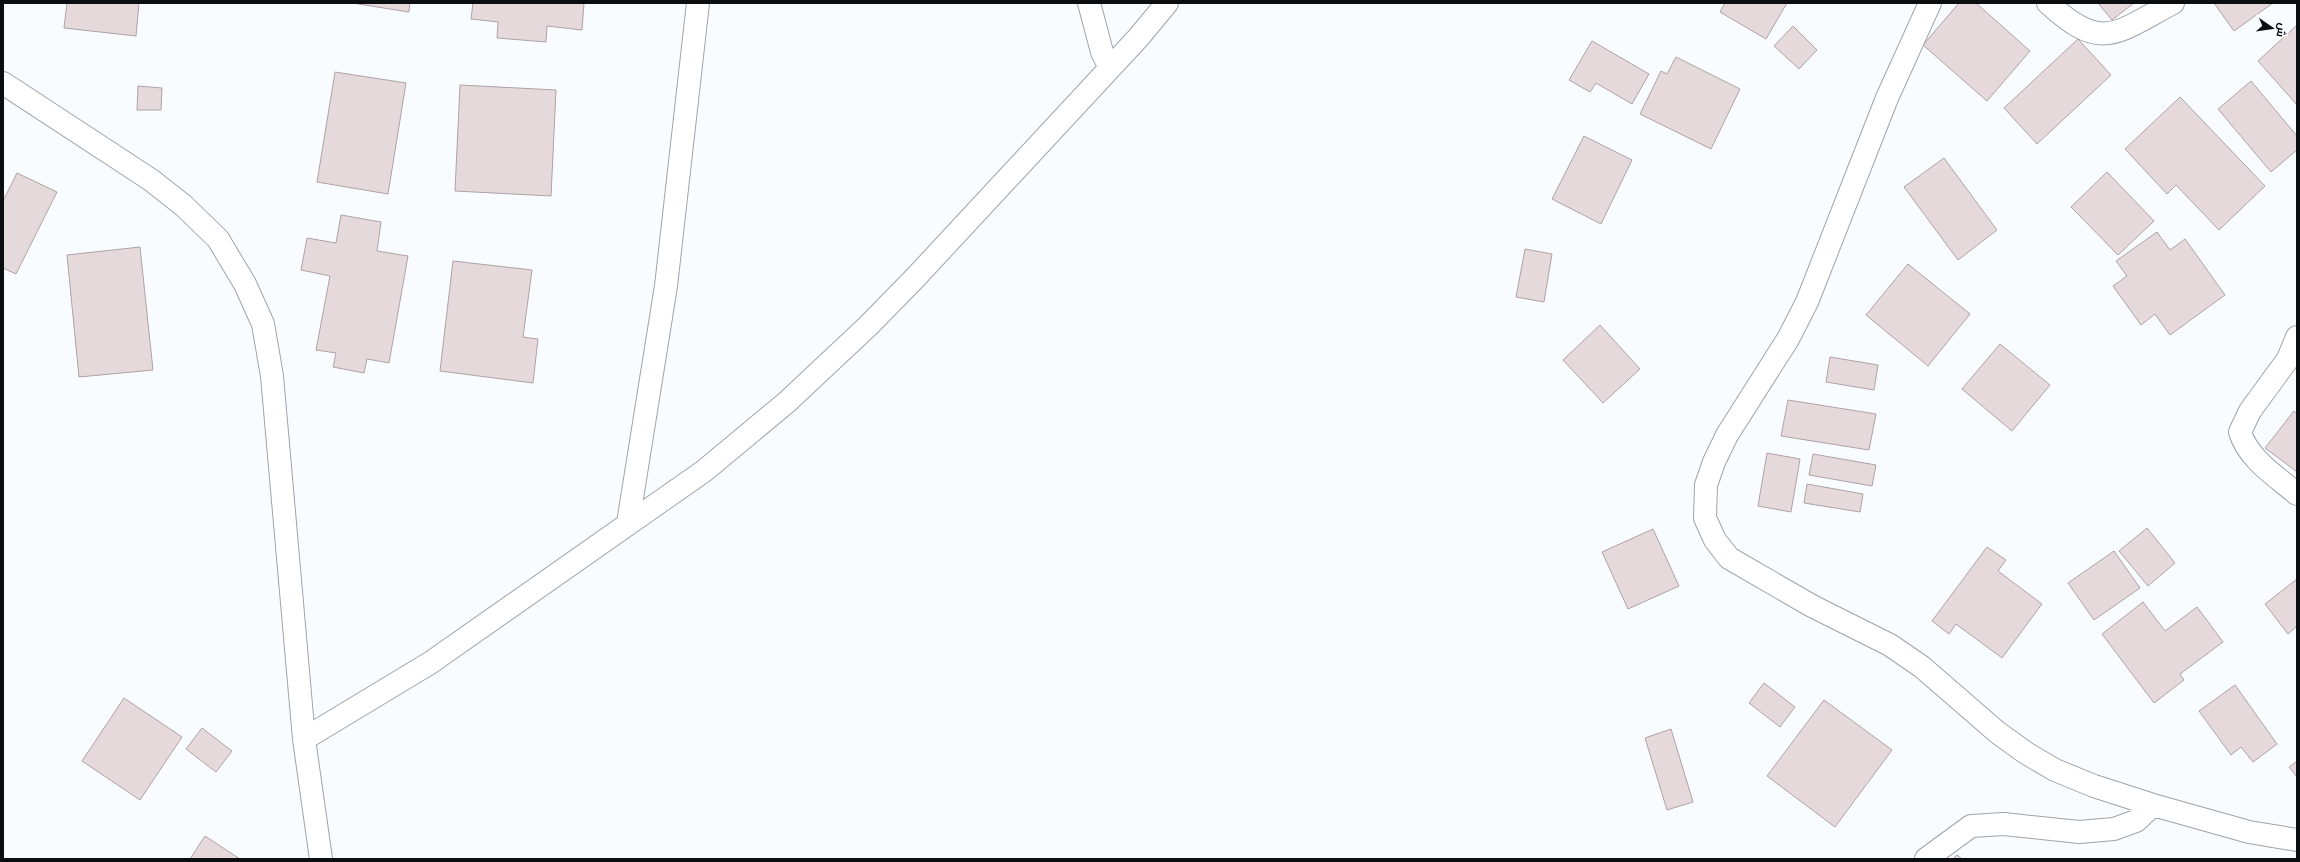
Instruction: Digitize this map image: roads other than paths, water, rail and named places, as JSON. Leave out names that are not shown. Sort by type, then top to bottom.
[{"type":"street","points":[[628,523],[666,286],[698,3]]},
{"type":"street","points":[[1089,3],[1102,52],[1110,68]]},
{"type":"street","points":[[304,738],[430,663],[704,471],[787,402],[868,326],[989,200],[1110,68],[1167,3]]},
{"type":"street","points":[[1930,3],[1888,98],[1807,302],[1788,339],[1727,435],[1714,462],[1706,485],[1705,518],[1715,540],[1729,558],[1812,606],[1890,645],[1922,667],[1997,732],[2026,753],[2055,770],[2087,783],[2153,805],[2249,832],[2297,840]]},
{"type":"street","points":[[2048,3],[2075,25],[2098,35],[2122,30],[2172,3]]},
{"type":"street","points":[[3,83],[152,180],[184,206],[218,239],[245,284],[263,324],[272,376],[304,738],[321,859]]},
{"type":"street","points":[[2297,337],[2288,359],[2250,411],[2240,432],[2244,444],[2254,456],[2297,494]]},
{"type":"street","points":[[1926,859],[1971,826],[2004,824],[2079,832],[2114,829],[2136,821],[2153,805]]}]
